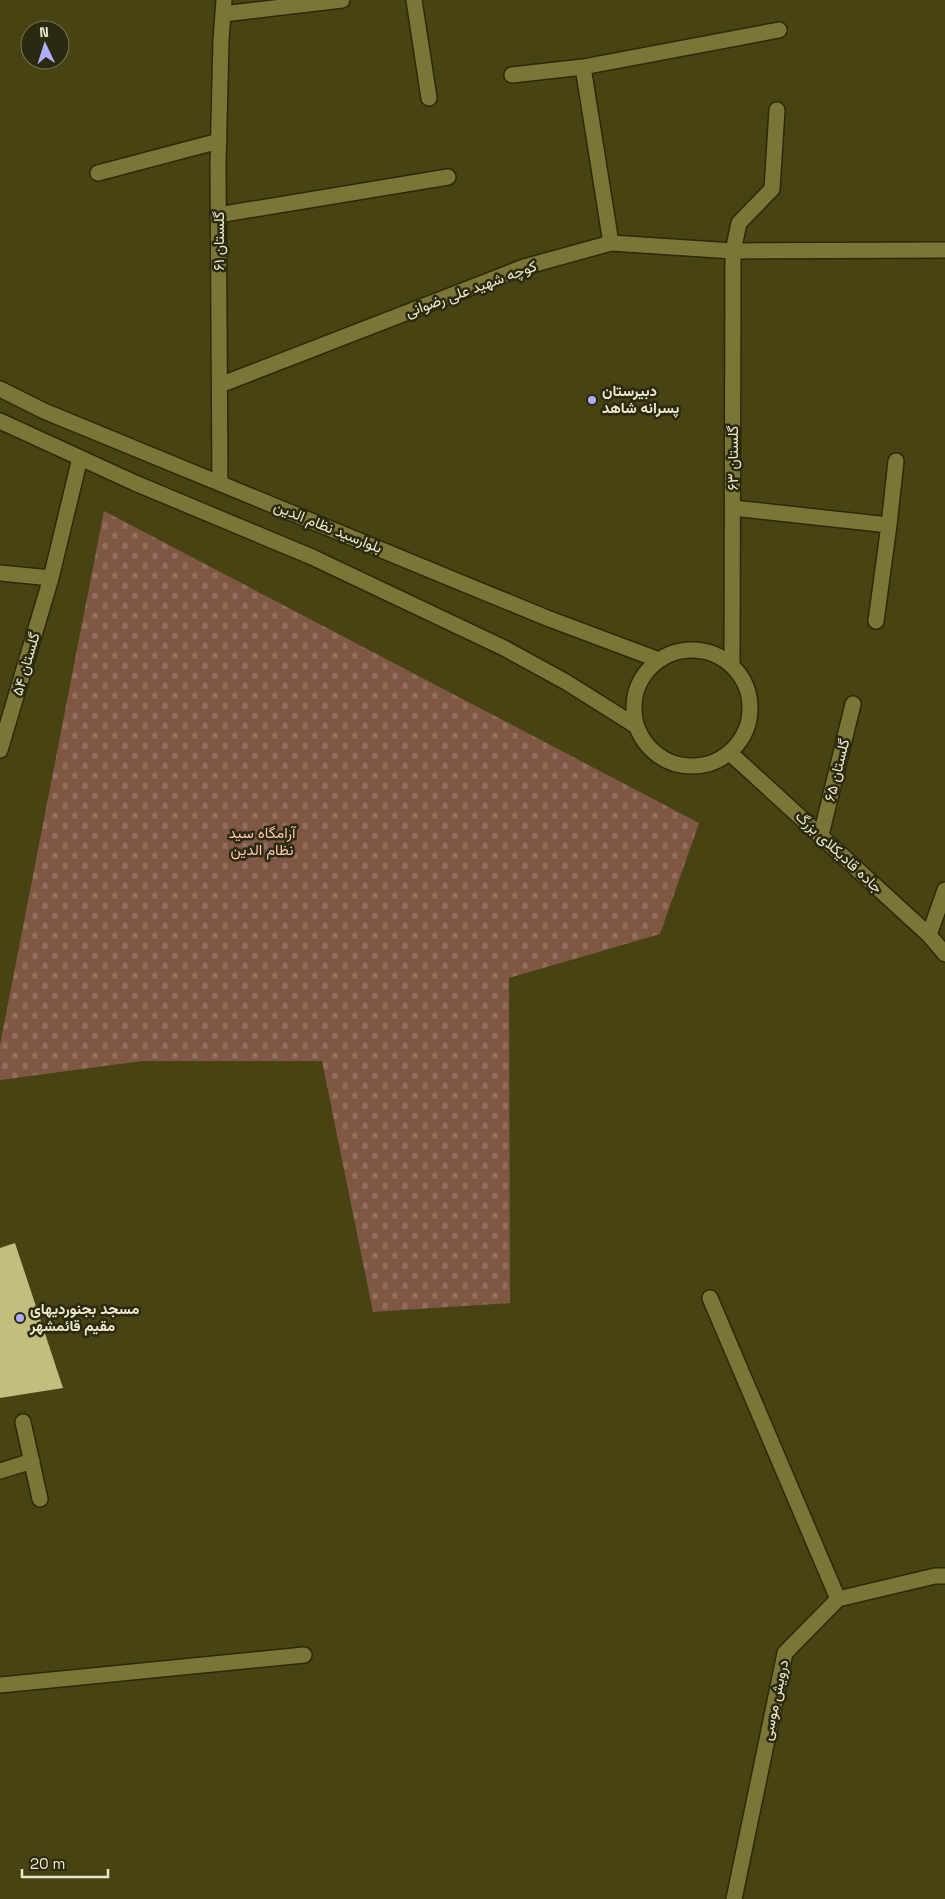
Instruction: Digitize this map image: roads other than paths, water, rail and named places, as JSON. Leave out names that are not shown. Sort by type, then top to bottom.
[{"type":"street","points":[[224,7],[342,0]]},
{"type":"street","points":[[414,0],[429,98]]},
{"type":"street","name":"گلستان ۶۱","points":[[220,483],[218,216],[224,7]]},
{"type":"street","points":[[512,75],[583,67],[779,30]]},
{"type":"street","points":[[583,67],[611,244]]},
{"type":"street","name":"گلستان ۶۳","points":[[732,666],[733,251],[738,222],[772,189],[778,110]]},
{"type":"street","points":[[98,173],[219,141]]},
{"type":"street","points":[[218,216],[448,177]]},
{"type":"street","name":"کوچه شهید علی رضوانی","points":[[220,385],[524,267],[611,244],[733,251],[945,250]]},
{"type":"street","name":"بلوارسید نظام الدین","points":[[0,389],[44,411],[548,618],[659,660]]},
{"type":"street","points":[[0,422],[312,557],[504,648],[566,682],[636,726]]},
{"type":"street","name":"گلستان ۵۴","points":[[0,750],[51,578],[80,458]]},
{"type":"street","points":[[876,621],[896,460]]},
{"type":"street","points":[[733,508],[889,525]]},
{"type":"street","points":[[0,573],[51,578]]},
{"type":"street","points":[[697,649],[716,654],[732,666],[744,681],[750,700],[750,720],[743,738],[730,753],[712,763],[694,767],[675,764],[658,756],[645,742],[636,726],[633,707],[636,689],[645,672],[659,660],[677,651],[697,649]]},
{"type":"street","name":"گلستان ۶۵","points":[[821,835],[853,704]]},
{"type":"street","name":"جاده قادیکلای بزرگ","points":[[730,753],[929,935],[945,954]]},
{"type":"street","points":[[929,935],[945,890]]},
{"type":"street","points":[[710,1298],[838,1599],[935,1576],[945,1576]]},
{"type":"street","points":[[23,1422],[40,1499]]},
{"type":"street","points":[[0,1472],[32,1461]]},
{"type":"street","name":"درویش موسی","points":[[734,1899],[785,1653],[838,1599]]},
{"type":"street","points":[[0,1685],[304,1655]]},
{"type":"place","name":"دبیرستان پسرانه شاهد","points":[[592,400]]},
{"type":"place","name":"مسجد بجنوردیهای مقیم قائمشهر","points":[[20,1318]]},
{"type":"park label","name":"آرامگاه سید نظام الدین","points":[[262,842]]}]
